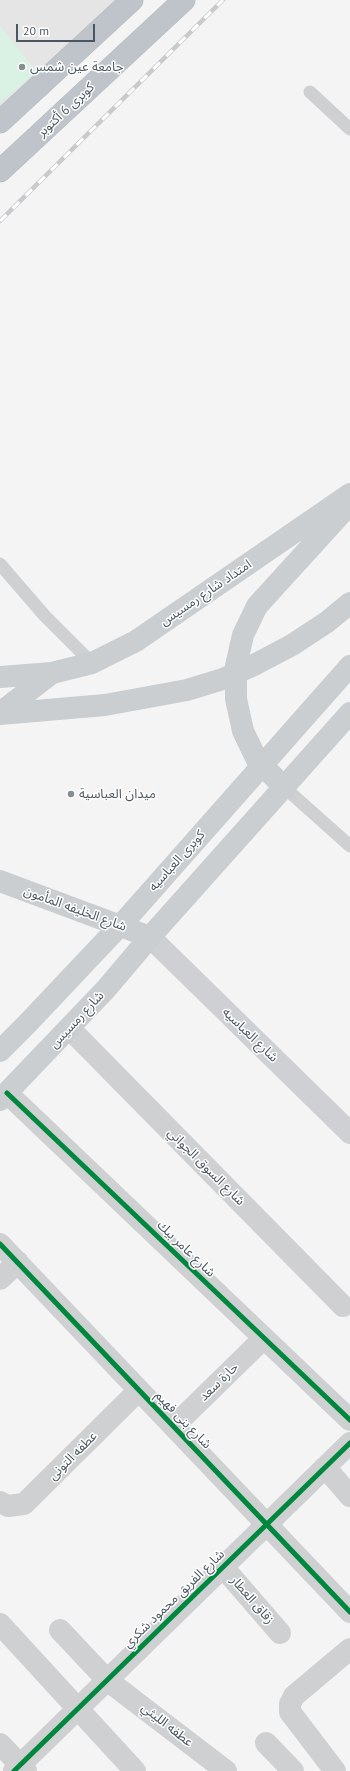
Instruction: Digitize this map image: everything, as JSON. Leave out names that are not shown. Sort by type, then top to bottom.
[{"type":"highway","points":[[0,122],[132,0]]},
{"type":"highway","name":"كوبرى 6 أكتوبر","points":[[0,171],[184,0]]},
{"type":"main road","name":"امتداد شارع رمسيس","points":[[0,677],[52,673],[92,663],[136,640],[350,494]]},
{"type":"main road","points":[[285,788],[257,760],[243,730],[236,699],[236,666],[243,635],[257,606],[350,504]]},
{"type":"main road","points":[[0,714],[119,703],[187,690],[223,679],[292,645],[327,622],[350,603]]},
{"type":"main road","name":"كوبرى العباسيه","points":[[0,1051],[129,916],[350,666]]},
{"type":"main road","name":"امتداد شارع رمسيس","points":[[0,714],[52,673]]},
{"type":"main road","points":[[150,937],[285,788],[350,713]]},
{"type":"main road","name":"شارع الخليفه المأمون","points":[[0,881],[150,937]]},
{"type":"main road","name":"شارع رمسيس","points":[[4,1096],[70,1029],[150,937]]},
{"type":"main road","name":"شارع العباسيه","points":[[150,937],[350,1133]]},
{"type":"street","name":"شارع السوق الجواني","points":[[70,1029],[343,1306]]},
{"type":"street","name":"شارع عامر بيك","points":[[4,1096],[350,1420]]},
{"type":"street","name":"شارع بنى فهيم","points":[[0,1244],[350,1612]]},
{"type":"street","points":[[0,1279],[18,1262]]},
{"type":"street","name":"حارة سعد","points":[[174,1426],[264,1338]]},
{"type":"street","name":"عطفه التونى","points":[[0,1502],[8,1506],[24,1504],[139,1390]]},
{"type":"street","name":"شارع الفريق محمود شكري","points":[[20,1769],[78,1708],[350,1443]]},
{"type":"street","points":[[325,1467],[350,1496]]},
{"type":"street","name":"زقاق العطار","points":[[223,1567],[280,1633]]},
{"type":"street","points":[[0,1624],[135,1771]]},
{"type":"street","name":"عطفه الليثي","points":[[60,1630],[108,1680],[226,1771]]},
{"type":"street","points":[[335,1771],[290,1712],[290,1704],[294,1696],[350,1649]]},
{"type":"street","points":[[266,1743],[293,1771]]},
{"type":"street","points":[[0,1744],[20,1769]]},
{"type":"street","points":[[344,1771],[350,1768]]},
{"type":"lane","points":[[310,92],[350,129]]},
{"type":"lane","points":[[0,564],[44,614],[92,663]]},
{"type":"lane","points":[[285,788],[350,846]]},
{"type":"shaded area","name":"جامعة عين شمس","points":[[0,0],[115,0],[0,109]]},
{"type":"green space","points":[[0,26],[37,72],[0,102]]},
{"type":"railway","points":[[0,221],[223,0]]},
{"type":"cycle path","points":[[7,1093],[350,1420]]},
{"type":"cycle path","points":[[0,1244],[350,1612]]},
{"type":"cycle path","points":[[14,1771],[350,1443]]},
{"type":"place","name":"جامعة عين شمس","points":[[22,67]]},
{"type":"place","name":"ميدان العباسية","points":[[71,794]]}]
